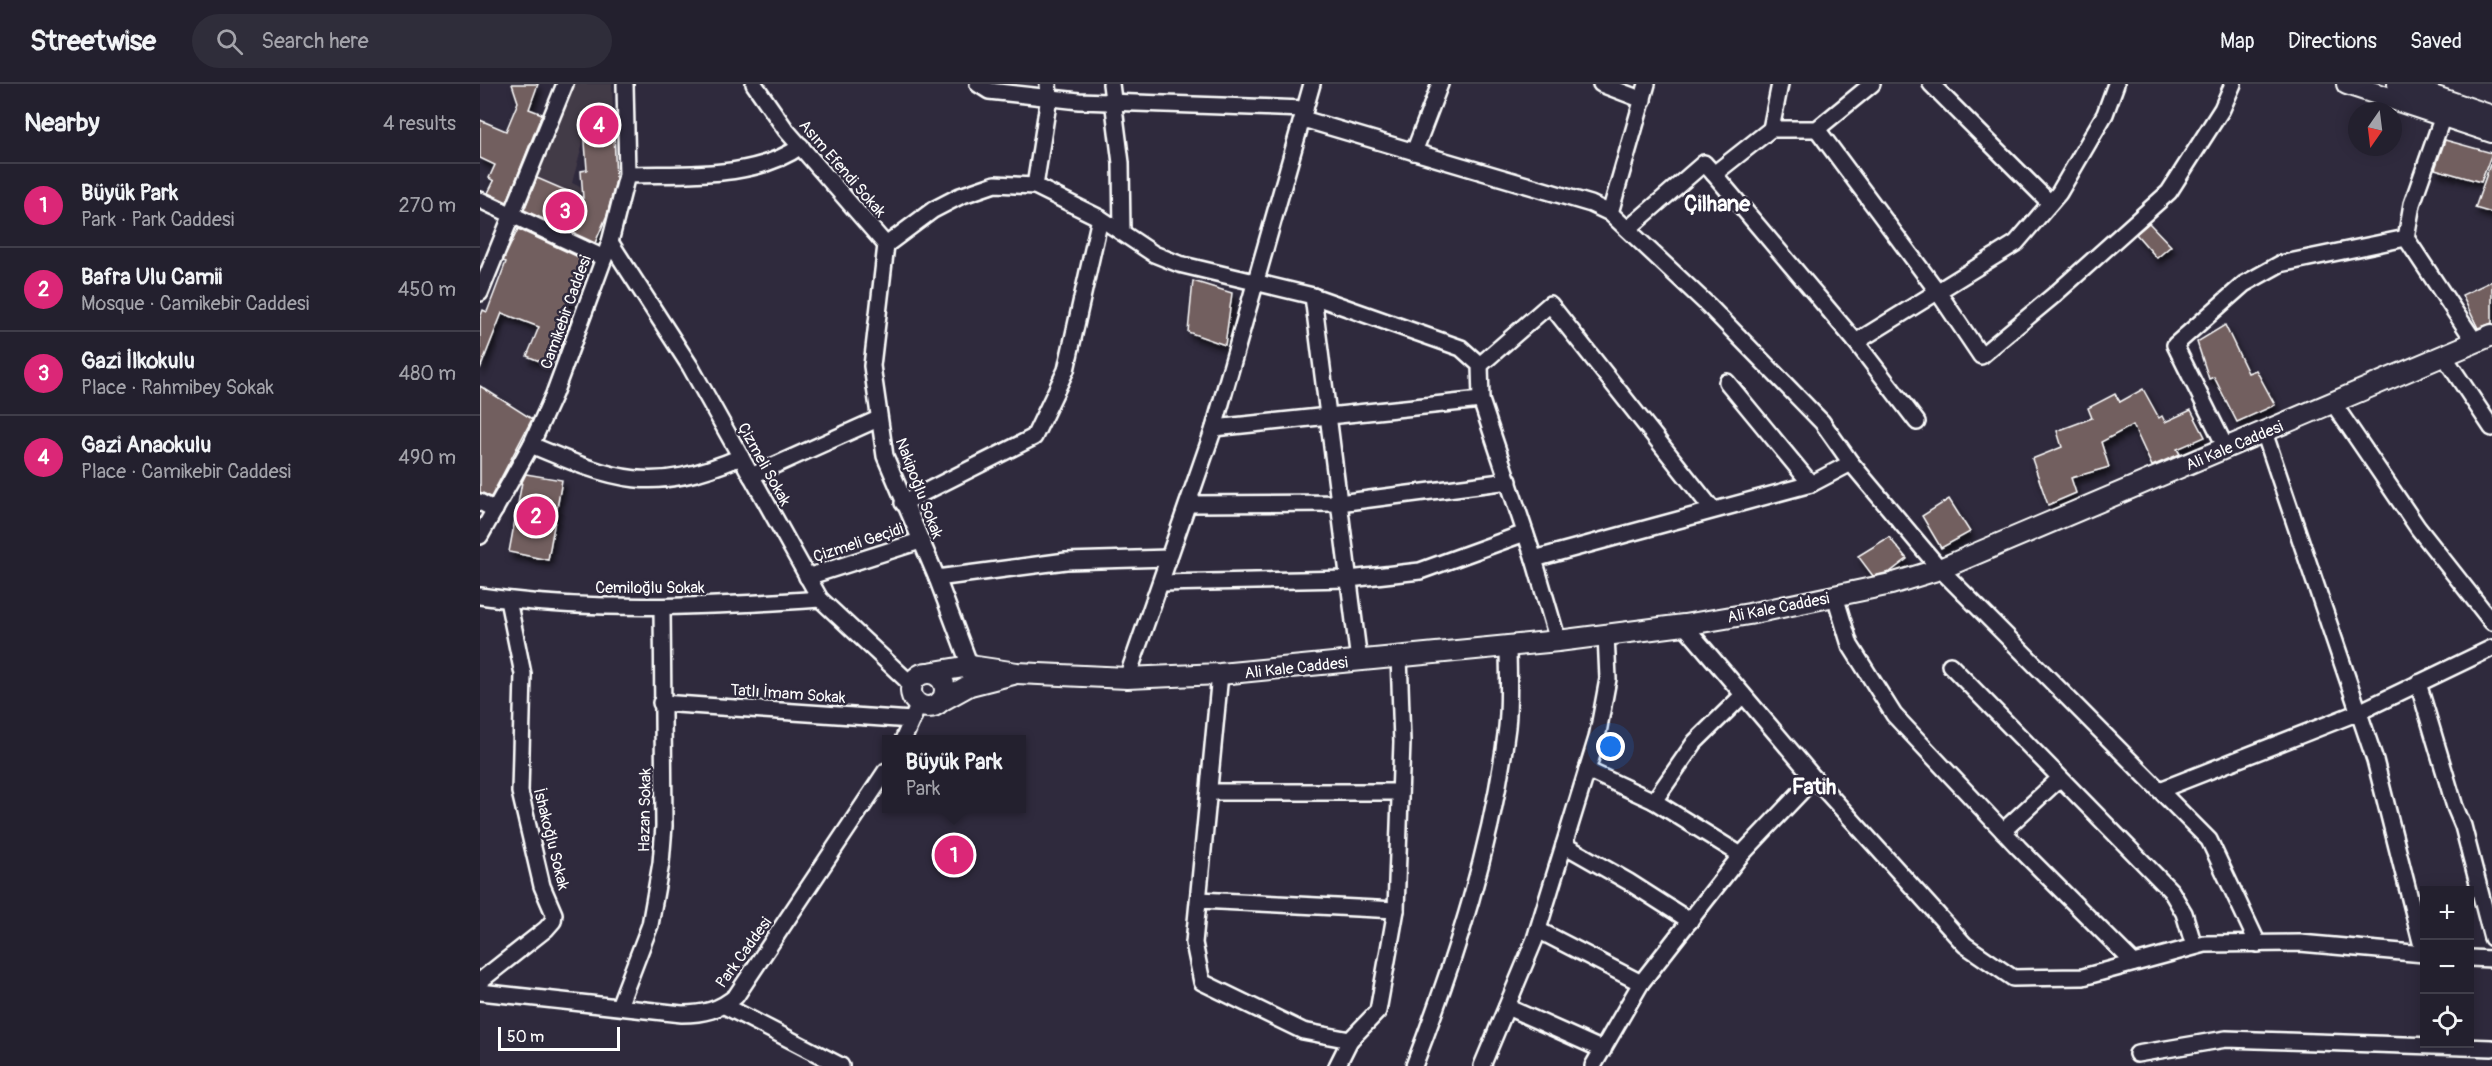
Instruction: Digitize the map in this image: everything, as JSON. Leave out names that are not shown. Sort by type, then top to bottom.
[{"type":"main road","points":[[2347,84],[2492,132]]},
{"type":"main road","points":[[2398,84],[2416,87],[2492,116]]},
{"type":"main road","name":"Ali Kale Caddesi","points":[[920,679],[970,666],[1017,673],[1126,678],[1220,674],[1359,661],[1508,644],[1558,641],[1684,625],[1891,584],[1940,569],[2483,339]]},
{"type":"main road","name":"Ali Kale Caddesi","points":[[916,712],[970,685],[1017,673]]},
{"type":"main road","points":[[916,712],[912,695],[920,679],[938,676],[944,685],[940,701]]},
{"type":"street","points":[[480,293],[565,84]]},
{"type":"street","name":"Camikebir Caddesi","points":[[480,536],[531,445],[554,394],[610,242],[627,175],[625,84]]},
{"type":"street","name":"Asım Efendi Sokak","points":[[754,84],[772,112],[886,244]]},
{"type":"street","points":[[978,84],[989,91],[1048,91],[1113,103],[1304,114],[1414,152],[1591,204],[1610,213],[1708,304],[1822,422],[1851,463],[1940,569],[2209,840],[2258,944]]},
{"type":"street","points":[[1111,84],[1121,163],[1122,232]]},
{"type":"street","points":[[1126,678],[1214,428],[1312,84]]},
{"type":"street","points":[[1414,152],[1440,84]]},
{"type":"street","points":[[1601,84],[1643,100]]},
{"type":"street","points":[[1610,213],[1647,84]]},
{"type":"street","points":[[1771,129],[1780,84]]},
{"type":"street","points":[[1714,174],[1771,129],[1817,129],[1872,84]]},
{"type":"street","points":[[1930,84],[2050,203]]},
{"type":"street","points":[[1856,342],[2016,243],[2059,193],[2104,114],[2116,84]]},
{"type":"street","points":[[1817,129],[1938,292],[1981,356],[2053,296],[2169,192],[2222,109],[2233,84]]},
{"type":"street","points":[[1035,186],[1048,91]]},
{"type":"street","points":[[2443,116],[2412,204],[2406,238],[2483,339]]},
{"type":"street","points":[[627,175],[714,171],[764,164],[801,146]]},
{"type":"street","points":[[1628,229],[1704,163],[1856,342],[1917,423]]},
{"type":"street","points":[[886,244],[933,210],[960,196],[995,184],[1035,186],[1100,218],[1154,254],[1179,264],[1313,296],[1461,348],[1480,365],[1481,400],[1534,559],[1558,641]]},
{"type":"street","points":[[480,200],[604,258]]},
{"type":"street","points":[[903,503],[1034,437],[1066,370],[1100,218]]},
{"type":"street","points":[[2226,448],[2175,345],[2244,284],[2280,264],[2406,238]]},
{"type":"street","name":"Çizmeli Sokak","points":[[610,242],[690,366],[820,599],[920,679]]},
{"type":"street","name":"Nakipoğlu Sokak","points":[[886,244],[872,366],[885,456],[903,503],[937,578],[970,666]]},
{"type":"street","points":[[1313,296],[1359,661]]},
{"type":"street","points":[[1480,365],[1550,304],[1712,509]]},
{"type":"street","points":[[2444,356],[2492,428]]},
{"type":"street","points":[[1727,382],[1811,484]]},
{"type":"street","points":[[1214,428],[1481,400]]},
{"type":"street","points":[[2333,403],[2418,528],[2492,622]]},
{"type":"street","points":[[751,476],[878,419]]},
{"type":"street","points":[[2264,432],[2375,760],[2420,940]]},
{"type":"street","points":[[531,445],[580,466],[633,481],[689,476],[741,457]]},
{"type":"street","points":[[1534,559],[1811,484],[1851,463]]},
{"type":"street","points":[[1188,504],[1339,503],[1509,481]]},
{"type":"street","points":[[480,502],[495,510]]},
{"type":"street","points":[[1161,583],[1349,579],[1420,571],[1525,532]]},
{"type":"street","name":"Çizmeli Geçidi","points":[[807,577],[920,541]]},
{"type":"street","points":[[937,578],[1066,561],[1170,558]]},
{"type":"street","name":"Cemiloğlu Sokak","points":[[480,596],[508,600],[662,607],[820,599]]},
{"type":"street","points":[[1835,596],[1850,645],[1894,715],[2003,831],[2134,963]]},
{"type":"street","name":"İshakoğlu Sokak","points":[[480,981],[546,929],[553,921],[554,914],[542,886],[520,792],[523,674],[508,600]]},
{"type":"street","name":"Hazan Sokak","points":[[619,1006],[650,925],[661,863],[664,826],[661,703],[662,607]]},
{"type":"street","points":[[1684,625],[1814,778],[1965,945],[2013,978],[2083,977],[2205,944],[2300,943],[2420,954]]},
{"type":"street","points":[[1482,1066],[1538,930],[1597,738],[1608,679],[1606,634]]},
{"type":"street","points":[[1414,1066],[1449,975],[1483,854],[1507,726],[1508,644]]},
{"type":"street","points":[[2160,790],[2359,712],[2492,648]]},
{"type":"street","points":[[1337,1066],[1350,1040],[1378,1011],[1396,910],[1402,742],[1399,656]]},
{"type":"street","points":[[1950,664],[2171,891],[2184,913],[2194,946]]},
{"type":"street","points":[[1220,674],[1194,943],[1202,982],[1303,1031],[1350,1040]]},
{"type":"street","points":[[2418,683],[2455,807],[2463,826],[2492,938]]},
{"type":"street","points":[[1654,801],[1695,742],[1743,695]]},
{"type":"street","name":"Tatlı İmam Sokak","points":[[661,703],[916,712]]},
{"type":"street","points":[[905,735],[916,712]]},
{"type":"street","points":[[1587,770],[1654,801],[1741,855]]},
{"type":"street","name":"Park Caddesi","points":[[480,992],[698,1014],[725,1006],[736,996],[882,777]]},
{"type":"street","points":[[1593,1066],[1641,983],[1741,855],[1814,778]]},
{"type":"street","points":[[2003,831],[2060,779]]},
{"type":"street","points":[[1210,792],[1400,792]]},
{"type":"street","points":[[1564,845],[1629,882],[1690,921]]},
{"type":"street","points":[[1199,900],[1396,910]]},
{"type":"street","points":[[1538,930],[1641,983]]},
{"type":"street","points":[[2474,958],[2492,960]]},
{"type":"street","points":[[725,1006],[841,1066]]},
{"type":"street","points":[[1507,1007],[1603,1050]]},
{"type":"street","points":[[2137,1054],[2226,1039],[2492,1048]]},
{"type":"shaded area","points":[[573,84],[612,84],[613,111],[583,113],[584,139],[572,183],[582,188],[589,188],[587,200],[537,177],[544,161],[540,159]]},
{"type":"building","points":[[512,84],[538,84],[529,109],[542,114],[507,202],[488,193],[494,181],[489,178],[495,165],[480,158],[480,120],[506,131],[518,102]]},
{"type":"building","points":[[613,111],[616,180],[607,215],[595,243],[524,210],[537,178],[583,198],[581,171],[587,170],[583,113]]},
{"type":"building","points":[[2445,140],[2492,153],[2481,182],[2435,169]]},
{"type":"building","points":[[2490,165],[2492,165],[2492,213],[2475,208]]},
{"type":"building","points":[[2149,223],[2171,246],[2157,258],[2136,234]]},
{"type":"building","points":[[518,229],[585,260],[564,311],[573,315],[552,366],[527,356],[539,327],[502,313],[480,369],[480,318],[483,310],[487,312],[506,262],[503,261]]},
{"type":"building","points":[[1193,281],[1232,293],[1225,345],[1188,332]]},
{"type":"building","points":[[2492,281],[2492,323],[2478,328],[2462,295]]},
{"type":"building","points":[[2225,325],[2248,373],[2256,370],[2275,405],[2237,422],[2214,377],[2209,379],[2197,342]]},
{"type":"building","points":[[480,386],[532,419],[491,497],[480,492]]},
{"type":"building","points":[[2143,389],[2159,418],[2162,416],[2165,422],[2191,410],[2205,437],[2177,449],[2180,454],[2152,466],[2133,425],[2101,442],[2109,467],[2071,478],[2076,493],[2048,505],[2032,459],[2062,447],[2057,431],[2092,418],[2088,408],[2115,394],[2120,402]]},
{"type":"building","points":[[526,474],[562,480],[548,560],[509,552],[522,482]]},
{"type":"building","points":[[1949,499],[1970,532],[1941,548],[1922,516]]},
{"type":"building","points":[[1889,537],[1907,559],[1890,572],[1873,576],[1858,556]]},
{"type":"place","name":"Gazi Anaokulu","points":[[599,125]]},
{"type":"place","name":"Gazi İlkokulu","points":[[565,211]]},
{"type":"place","name":"Bafra Ulu Camii","points":[[536,516]]},
{"type":"place","name":"Büyük Park","points":[[954,855]]},
{"type":"district","name":"Çilhane","points":[[1717,203]]},
{"type":"district","name":"Fatih","points":[[1814,786]]}]
